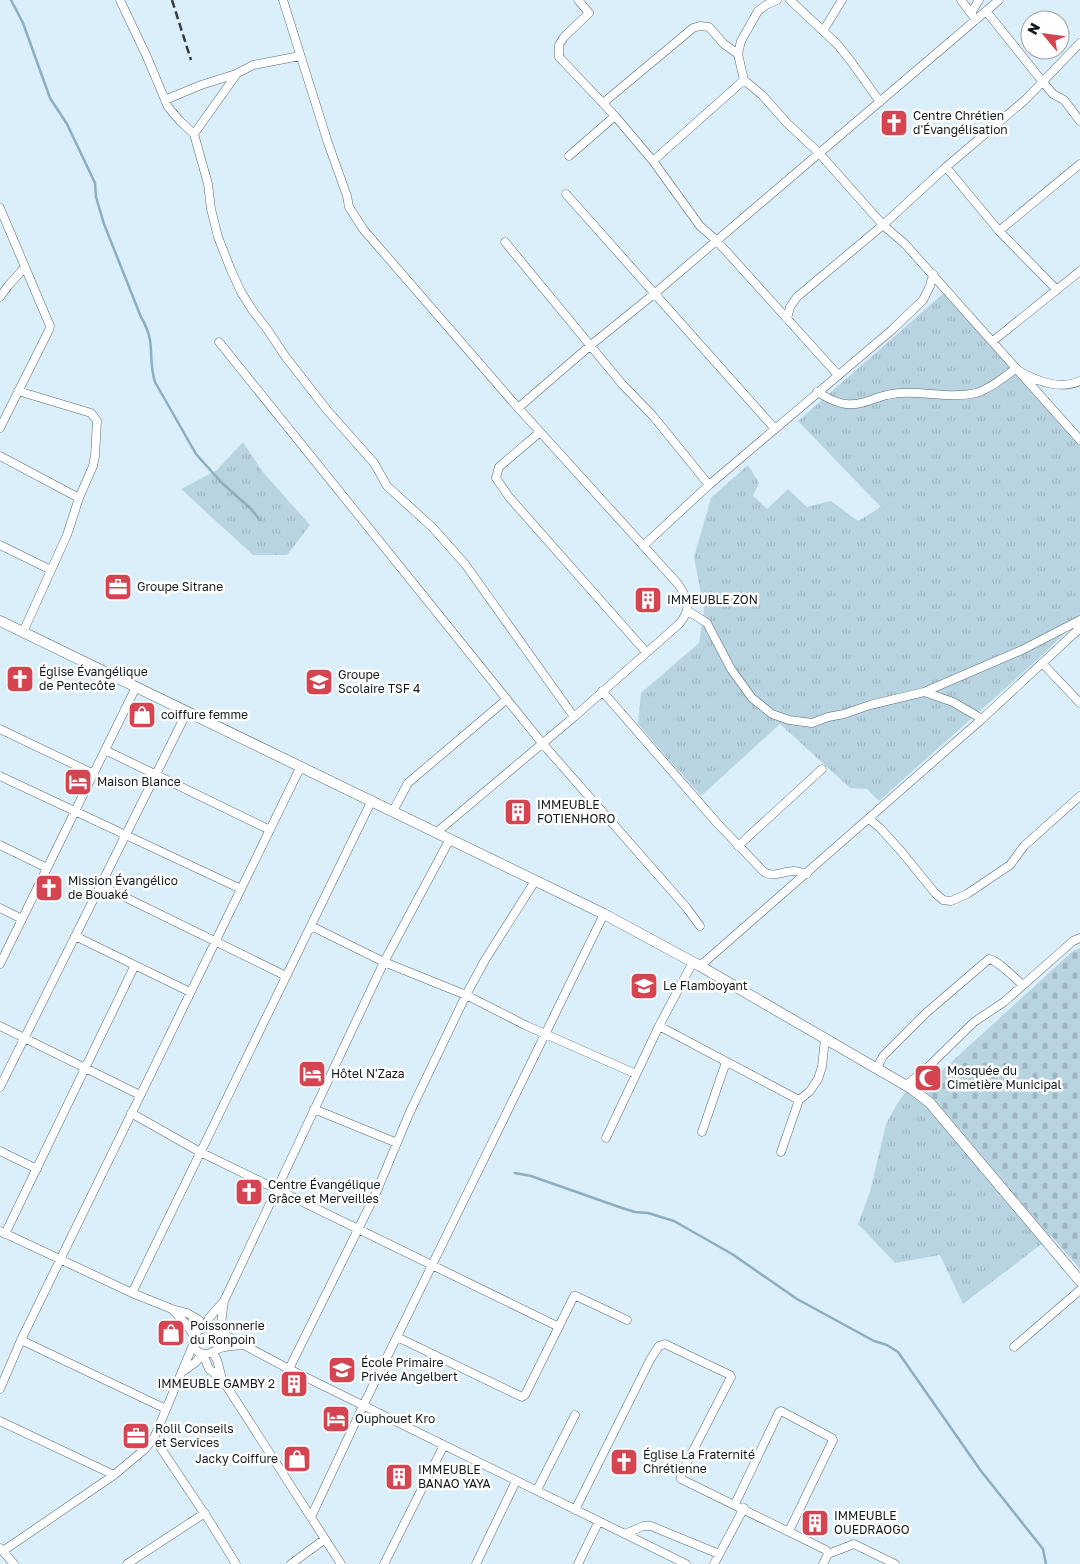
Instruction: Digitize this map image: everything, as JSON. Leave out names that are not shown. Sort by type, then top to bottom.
[{"type":"street","points":[[120,0],[168,107],[194,134],[208,184],[211,209],[218,237],[241,292],[253,311],[321,402],[374,464],[387,486],[434,528],[465,564],[574,717]]},
{"type":"street","points":[[283,0],[349,207],[364,229],[518,408],[678,584],[687,601],[688,610],[679,624],[574,717],[437,832]]},
{"type":"street","points":[[578,0],[589,13],[564,38],[559,46],[559,57],[615,116],[653,161],[700,226],[716,240],[838,375]]},
{"type":"street","points":[[777,0],[758,11],[741,41],[738,54],[744,80],[818,153],[883,225],[905,244],[1080,440]]},
{"type":"street","points":[[790,0],[823,30],[850,60],[880,102]]},
{"type":"street","points":[[823,30],[842,0]]},
{"type":"street","points":[[961,0],[976,20]]},
{"type":"street","points":[[970,13],[979,0]]},
{"type":"street","points":[[518,408],[998,0]]},
{"type":"street","points":[[986,11],[1053,94],[1064,100],[1080,121]]},
{"type":"street","points":[[603,103],[693,28],[700,26],[709,27],[724,44],[738,54]]},
{"type":"street","points":[[787,319],[790,307],[797,297],[883,225],[946,167],[1025,100],[1080,43]]},
{"type":"street","points":[[165,100],[201,85],[236,74],[253,65],[300,56]]},
{"type":"street","points":[[194,134],[236,74]]},
{"type":"street","points":[[653,161],[744,80]]},
{"type":"street","points":[[569,156],[615,116]]},
{"type":"street","points":[[1000,231],[1080,164]]},
{"type":"street","points":[[946,167],[1000,231],[1057,290]]},
{"type":"street","points":[[566,194],[775,429]]},
{"type":"street","points":[[0,208],[50,326],[0,428]]},
{"type":"street","points":[[505,242],[622,384],[654,416],[709,485]]},
{"type":"street","points":[[0,297],[25,267]]},
{"type":"street","points":[[993,342],[1080,271]]},
{"type":"street","points":[[643,546],[709,485],[893,329],[923,300],[930,286],[933,274]]},
{"type":"street","points":[[219,342],[542,743],[686,906],[700,926]]},
{"type":"street","points":[[1016,369],[1030,378],[1048,384],[1066,384],[1080,381]]},
{"type":"street","points":[[817,392],[833,401],[846,404],[864,403],[888,394],[976,393],[990,387],[1016,369]]},
{"type":"street","points":[[18,391],[91,413],[97,421],[95,456],[90,475],[79,498],[67,535],[23,632]]},
{"type":"street","points":[[540,432],[499,467],[496,478],[509,497],[646,652]]},
{"type":"street","points":[[0,456],[79,498]]},
{"type":"street","points":[[0,544],[51,570]]},
{"type":"street","points":[[688,610],[707,623],[732,669],[752,698],[772,714],[789,720],[812,723],[870,705],[924,692],[1022,650],[1080,620]]},
{"type":"street","points":[[0,621],[604,914],[697,964],[921,1095],[930,1103],[1080,1281]]},
{"type":"street","points":[[606,1138],[658,1026],[697,964],[807,874],[982,719],[1080,628]]},
{"type":"street","points":[[1042,663],[1080,703]]},
{"type":"street","points":[[0,964],[136,687]]},
{"type":"street","points":[[602,691],[716,823],[767,874],[774,875],[794,871],[807,874]]},
{"type":"street","points":[[924,692],[953,702],[982,719]]},
{"type":"street","points":[[393,810],[408,784],[507,700]]},
{"type":"street","points":[[0,1087],[187,712]]},
{"type":"street","points":[[0,729],[94,774]]},
{"type":"street","points":[[105,750],[270,830]]},
{"type":"street","points":[[0,1389],[21,1340],[301,766]]},
{"type":"street","points":[[738,846],[822,769]]},
{"type":"street","points":[[0,776],[241,889]]},
{"type":"street","points":[[869,819],[900,850],[935,893],[943,900],[951,901],[967,894],[1010,865],[1024,846],[1080,796]]},
{"type":"street","points":[[132,1292],[372,800]]},
{"type":"street","points":[[341,1564],[222,1379],[214,1351],[219,1342],[217,1334],[224,1301],[384,962],[450,839]]},
{"type":"street","points":[[0,845],[47,868]]},
{"type":"street","points":[[288,1369],[376,1193],[409,1114],[437,1060],[466,995],[485,960],[536,881]]},
{"type":"street","points":[[100,885],[286,976]]},
{"type":"street","points":[[0,908],[22,919]]},
{"type":"street","points":[[310,1517],[604,914]]},
{"type":"street","points":[[311,926],[384,962],[466,995],[527,1026],[636,1074]]},
{"type":"street","points":[[75,936],[190,992]]},
{"type":"street","points":[[906,1086],[974,1022],[1004,1002],[1073,941],[1080,938]]},
{"type":"street","points":[[876,1068],[883,1056],[926,1013],[989,959],[992,959],[1023,985]]},
{"type":"street","points":[[135,965],[37,1169],[3,1232],[132,1292],[172,1309],[187,1313],[199,1320],[205,1328]]},
{"type":"street","points":[[0,1026],[140,1095]]},
{"type":"street","points":[[658,1026],[800,1100]]},
{"type":"street","points":[[781,1152],[800,1100],[810,1091],[818,1079],[822,1067],[825,1039]]},
{"type":"street","points":[[702,1132],[726,1062]]},
{"type":"street","points":[[314,1109],[397,1143]]},
{"type":"street","points":[[131,1113],[200,1152],[559,1327]]},
{"type":"street","points":[[0,1151],[37,1169]]},
{"type":"street","points":[[1014,1347],[1080,1290]]},
{"type":"street","points":[[397,1337],[522,1397],[525,1395],[573,1298],[576,1296],[627,1320]]},
{"type":"street","points":[[205,1328],[209,1318],[224,1301]]},
{"type":"street","points":[[172,1309],[187,1325],[194,1336]]},
{"type":"street","points":[[14,1564],[2,1550],[114,1475],[145,1449],[154,1438],[193,1345],[194,1336],[196,1332],[205,1328],[213,1330],[217,1334],[225,1335],[288,1369],[686,1564]]},
{"type":"street","points":[[21,1340],[166,1409]]},
{"type":"street","points":[[575,1510],[650,1360],[662,1344],[730,1375],[731,1379],[680,1476],[681,1478],[826,1550],[828,1554]]},
{"type":"street","points":[[193,1345],[203,1354],[208,1369],[222,1379]]},
{"type":"street","points":[[182,1372],[196,1362],[203,1354],[243,1345]]},
{"type":"street","points":[[735,1504],[781,1411],[833,1440],[789,1531]]},
{"type":"street","points":[[537,1490],[575,1414]]},
{"type":"street","points":[[0,1421],[114,1475]]},
{"type":"street","points":[[154,1438],[205,1513],[236,1564]]},
{"type":"street","points":[[384,1564],[444,1445]]},
{"type":"street","points":[[476,1564],[516,1481]]},
{"type":"street","points":[[714,1564],[744,1508]]},
{"type":"street","points":[[127,1564],[205,1513]]},
{"type":"street","points":[[578,1564],[599,1521]]},
{"type":"street","points":[[625,1534],[643,1526],[651,1526],[719,1554]]},
{"type":"street","points":[[291,1564],[325,1540]]},
{"type":"street","points":[[823,1564],[828,1554],[854,1544],[895,1564]]},
{"type":"green space","points":[[945,292],[1080,443],[1080,619],[1037,660],[879,801],[867,789],[850,788],[780,724],[701,796],[638,724],[641,693],[699,643],[704,610],[694,557],[711,498],[748,465],[759,483],[753,496],[767,509],[788,489],[807,507],[831,501],[858,521],[881,507],[798,421]]},
{"type":"green space","points":[[243,442],[262,471],[310,525],[287,555],[253,555],[181,489],[217,470]]},
{"type":"green space","points":[[1080,948],[1080,1269],[923,1088],[1073,951]]},
{"type":"green space","points":[[913,1081],[923,1088],[1052,1236],[963,1304],[940,1255],[895,1263],[858,1224],[870,1192],[886,1124]]},
{"type":"waterway","points":[[11,0],[23,23],[50,98],[67,124],[95,183],[96,197],[104,224],[149,335],[155,382],[196,454],[221,482],[251,509],[260,520]]},
{"type":"waterway","points":[[515,1173],[531,1176],[635,1212],[648,1213],[674,1221],[732,1254],[797,1299],[898,1352],[981,1471],[1043,1549],[1046,1564]]},
{"type":"railway","points":[[172,0],[191,60]]},
{"type":"place","name":"Centre Chrétien d'Évangélisation","points":[[894,123]]},
{"type":"place","name":"Groupe Sitrane","points":[[118,587]]},
{"type":"place","name":"IMMEUBLE ZON","points":[[648,600]]},
{"type":"place","name":"Église Évangélique de Pentecôte","points":[[20,679]]},
{"type":"place","name":"Groupe Scolaire TSF 4","points":[[319,682]]},
{"type":"place","name":"coiffure femme","points":[[142,715]]},
{"type":"place","name":"Maison Blance","points":[[78,782]]},
{"type":"place","name":"IMMEUBLE FOTIENHORO","points":[[518,812]]},
{"type":"place","name":"Mission Évangélico de Bouaké","points":[[49,888]]},
{"type":"place","name":"Le Flamboyant","points":[[644,986]]},
{"type":"place","name":"Hôtel N'Zaza","points":[[312,1074]]},
{"type":"place","name":"Mosquée du Cimetière Municipal","points":[[928,1078]]},
{"type":"place","name":"Centre Évangélique Grâce et Merveilles","points":[[249,1192]]},
{"type":"place","name":"Poissonnerie du Ronpoin","points":[[171,1333]]},
{"type":"place","name":"École Primaire Privée Angelbert","points":[[342,1370]]},
{"type":"place","name":"IMMEUBLE GAMBY 2","points":[[294,1384]]},
{"type":"place","name":"Ouphouet Kro","points":[[336,1419]]},
{"type":"place","name":"Rolil Conseils et Services","points":[[136,1436]]},
{"type":"place","name":"Jacky Coiffure","points":[[297,1459]]},
{"type":"place","name":"Église La Fraternité Chrétienne","points":[[624,1462]]},
{"type":"place","name":"IMMEUBLE BANAO YAYA","points":[[399,1477]]},
{"type":"place","name":"IMMEUBLE OUEDRAOGO","points":[[815,1523]]}]
